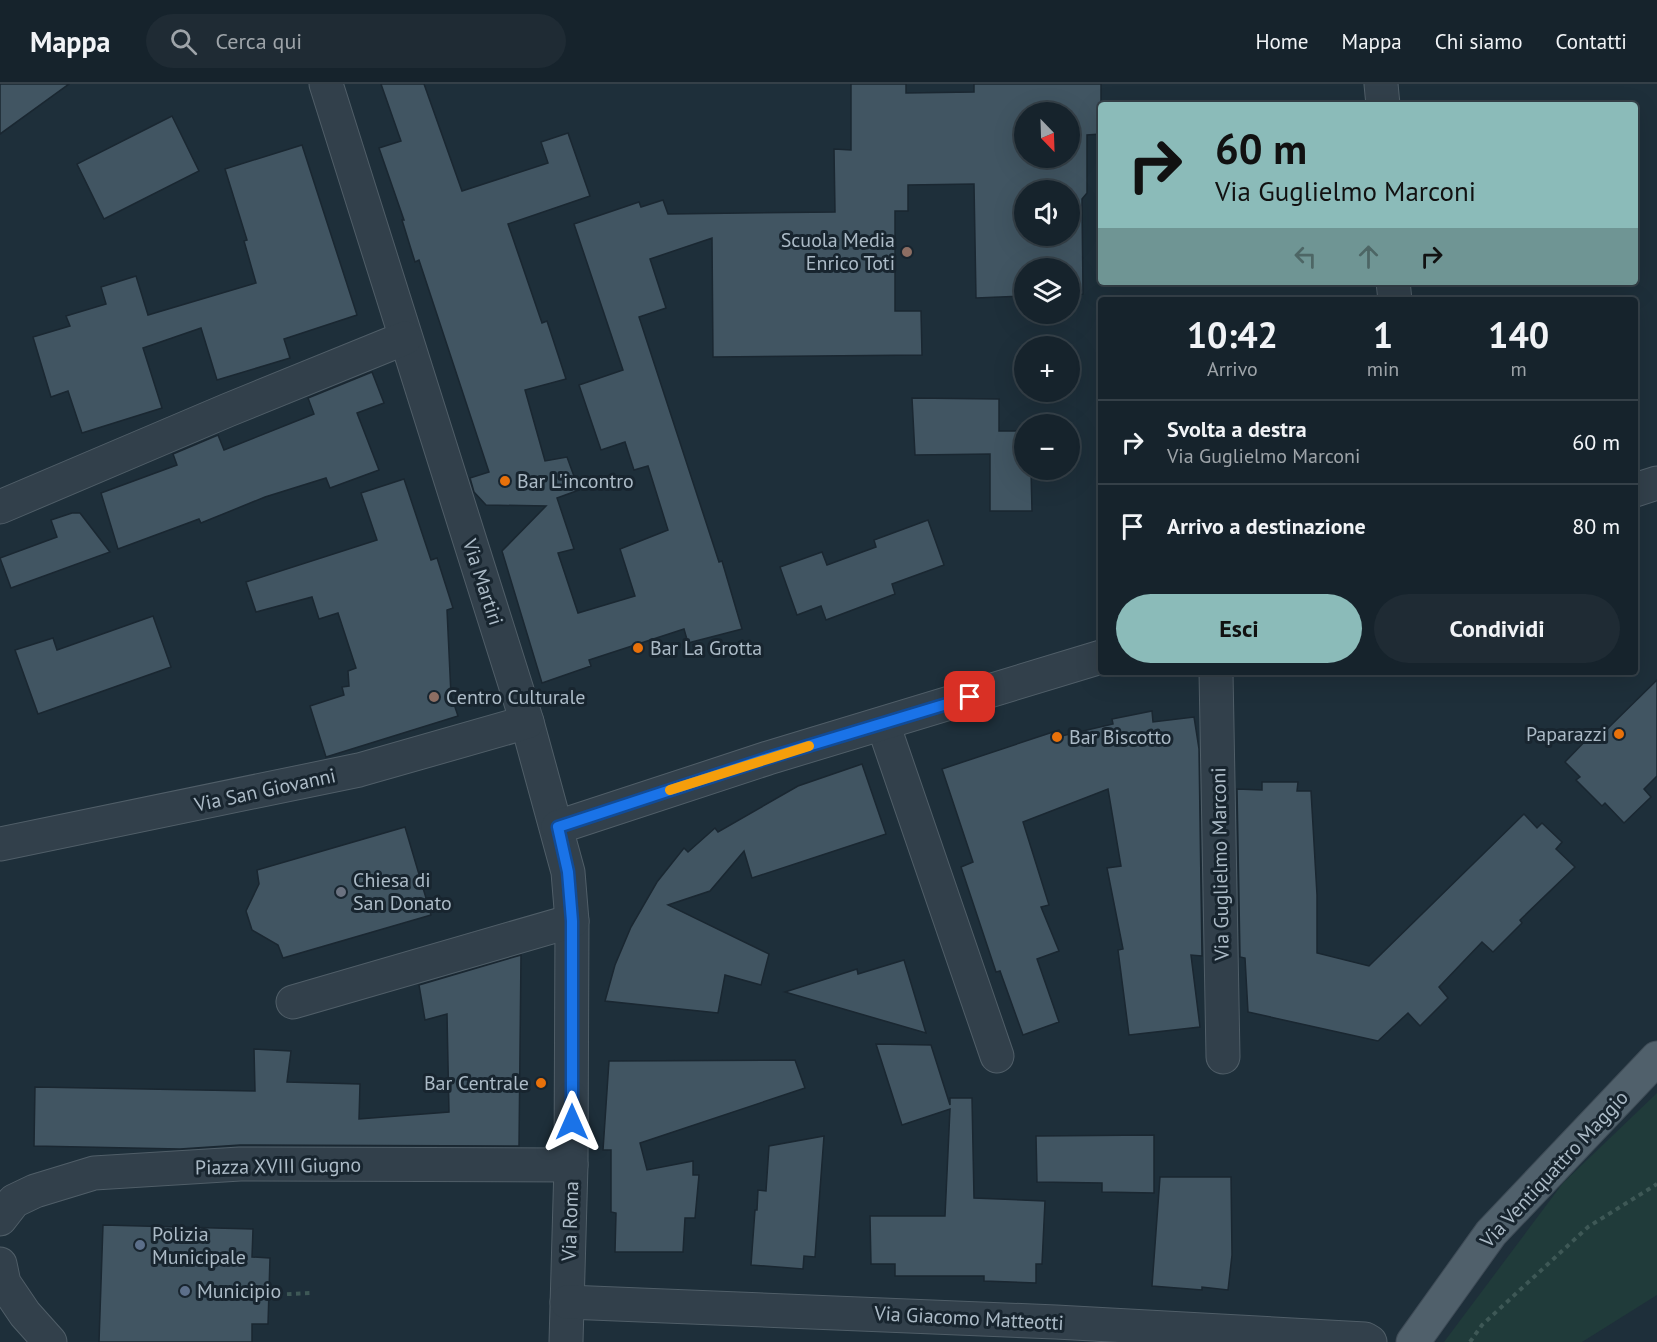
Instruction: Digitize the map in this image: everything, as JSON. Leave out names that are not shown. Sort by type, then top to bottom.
[{"type":"main road","name":"Via Ventiquattro Maggio","points":[[1413,1342],[1491,1233],[1657,1058]]},
{"type":"street","name":"Via Martiri","points":[[326,84],[558,827]]},
{"type":"street","points":[[1381,84],[1383,102]]},
{"type":"street","points":[[0,507],[405,338]]},
{"type":"street","points":[[1638,489],[1657,483]]},
{"type":"street","points":[[558,827],[768,758],[1098,658]]},
{"type":"street","name":"Via Guglielmo Marconi","points":[[1217,675],[1223,1057]]},
{"type":"street","name":"Via San Giovanni","points":[[0,844],[359,770],[527,722]]},
{"type":"street","points":[[883,724],[997,1056]]},
{"type":"street","name":"Via Roma","points":[[558,827],[568,872],[572,921],[571,1164],[566,1342]]},
{"type":"street","points":[[293,1002],[572,921]]},
{"type":"street","name":"Piazza XVIII Giugno","points":[[0,1219],[14,1201],[35,1191],[94,1173],[240,1164],[571,1164]]},
{"type":"street","points":[[0,1264],[4,1283],[25,1314],[50,1342]]},
{"type":"street","name":"Via Giacomo Matteotti","points":[[567,1302],[1056,1322],[1365,1339],[1370,1342]]},
{"type":"path","points":[[1470,1342],[1482,1325],[1588,1227],[1657,1184]]},
{"type":"path","points":[[269,1295],[310,1293]]},
{"type":"green space","points":[[1657,1093],[1657,1295],[1582,1342],[1444,1342],[1563,1183]]},
{"type":"building","points":[[0,84],[69,84],[0,134]]},
{"type":"building","points":[[381,84],[424,84],[462,191],[548,163],[541,142],[568,133],[590,196],[508,224],[542,323],[547,321],[566,379],[525,390],[545,461],[567,457],[579,490],[557,498],[574,549],[558,553],[578,613],[635,596],[620,549],[668,530],[648,466],[634,470],[625,442],[601,450],[579,385],[623,370],[574,224],[639,202],[641,207],[663,200],[668,214],[835,212],[834,149],[851,150],[851,84],[906,84],[906,93],[974,92],[974,84],[1101,84],[1101,102],[1098,102],[1098,134],[1087,135],[1087,193],[1082,199],[1083,294],[1080,294],[1080,258],[1014,258],[1014,296],[976,298],[974,184],[908,185],[908,211],[895,211],[895,311],[921,311],[922,355],[713,357],[712,238],[650,259],[666,308],[639,317],[719,562],[722,561],[742,629],[688,643],[684,629],[589,660],[591,666],[542,683],[502,551],[546,506],[486,505],[474,492],[470,478],[489,472],[419,260],[415,262],[402,220],[404,220],[379,148],[401,141]]},
{"type":"building","points":[[172,116],[199,171],[104,219],[77,164]]},
{"type":"building","points":[[302,145],[357,315],[284,339],[290,358],[217,380],[201,328],[143,348],[162,408],[82,433],[68,391],[51,397],[33,337],[70,326],[66,316],[106,304],[101,287],[136,276],[148,315],[256,283],[244,241],[247,240],[225,169]]},
{"type":"building","points":[[372,372],[384,403],[357,413],[379,470],[330,488],[326,478],[265,497],[201,523],[199,519],[118,549],[101,493],[177,465],[173,454],[218,435],[224,450],[314,414],[308,398]]},
{"type":"building","points":[[912,398],[999,399],[999,431],[1014,431],[1014,480],[1031,480],[1032,511],[990,511],[990,454],[915,455]]},
{"type":"building","points":[[404,479],[431,560],[437,558],[453,608],[447,610],[451,695],[458,716],[326,757],[310,706],[344,695],[342,687],[349,686],[348,671],[356,668],[338,613],[319,619],[312,597],[256,612],[246,582],[377,540],[361,493]]},
{"type":"building","points":[[72,513],[80,513],[110,552],[11,588],[0,558],[57,537],[51,520]]},
{"type":"building","points":[[928,520],[944,565],[892,584],[895,594],[826,620],[821,606],[797,615],[780,567],[822,552],[827,565],[876,547],[874,540]]},
{"type":"building","points":[[153,616],[171,667],[38,714],[15,650],[53,638],[57,650]]},
{"type":"building","points":[[1657,680],[1657,776],[1644,789],[1651,797],[1624,823],[1605,803],[1602,806],[1576,780],[1580,777],[1565,762],[1592,734],[1597,739]]},
{"type":"building","points":[[1152,711],[1153,722],[1194,717],[1199,749],[1202,956],[1191,955],[1200,1027],[1129,1035],[1118,950],[1123,949],[1107,868],[1121,866],[1108,789],[1023,822],[1049,905],[1041,907],[1059,951],[1037,959],[1059,1022],[1023,1035],[1000,971],[996,972],[961,867],[973,862],[942,769],[1059,730],[1062,736],[1113,724],[1112,719]]},
{"type":"building","points":[[862,764],[886,834],[752,878],[744,851],[710,891],[668,905],[769,954],[761,985],[725,975],[718,1013],[605,1001],[615,965],[631,927],[657,882],[684,848],[688,852],[715,828],[718,832],[798,786]]},
{"type":"building","points":[[1262,782],[1298,782],[1297,791],[1311,791],[1317,895],[1317,953],[1369,966],[1524,814],[1537,828],[1542,823],[1562,842],[1556,849],[1575,867],[1520,920],[1522,923],[1493,952],[1482,942],[1439,987],[1448,998],[1420,1026],[1408,1013],[1378,1041],[1248,1012],[1245,958],[1240,957],[1237,789],[1262,790]]},
{"type":"building","name":"Chiesa di San Donato","points":[[405,827],[431,915],[283,958],[278,945],[252,930],[246,911],[259,884],[257,870]]},
{"type":"building","points":[[521,955],[519,1146],[240,1145],[180,1149],[34,1146],[35,1087],[255,1091],[254,1049],[291,1051],[287,1082],[360,1084],[359,1119],[449,1112],[447,1014],[425,1020],[419,985]]},
{"type":"building","points":[[904,960],[926,1033],[785,992],[857,969],[858,974]]},
{"type":"building","points":[[876,1044],[931,1045],[950,1105],[950,1098],[972,1098],[974,1198],[1045,1201],[1042,1264],[1036,1264],[1036,1283],[984,1281],[984,1276],[895,1276],[895,1264],[871,1264],[870,1216],[945,1216],[950,1109],[902,1125]]},
{"type":"building","points":[[795,1060],[805,1088],[640,1143],[647,1170],[693,1161],[693,1175],[699,1175],[695,1218],[685,1218],[683,1252],[615,1252],[616,1213],[611,1212],[611,1150],[603,1150],[609,1061]]},
{"type":"building","points":[[1154,1135],[1154,1193],[1102,1192],[1102,1183],[1037,1182],[1036,1136]]},
{"type":"building","points":[[824,1136],[815,1257],[804,1256],[803,1269],[751,1265],[758,1190],[766,1191],[769,1146]]},
{"type":"building","points":[[1160,1177],[1231,1177],[1232,1255],[1228,1290],[1152,1286]]},
{"type":"building","name":"Municipio","points":[[103,1225],[253,1229],[252,1257],[270,1258],[268,1324],[252,1324],[252,1342],[99,1342]]},
{"type":"slow traffic","points":[[670,790],[809,746]]},
{"type":"place","name":"Scuola Media Enrico Toti","points":[[907,252]]},
{"type":"place","name":"Bar L'incontro","points":[[505,481]]},
{"type":"place","name":"Bar La Grotta","points":[[638,648]]},
{"type":"place","name":"Centro Culturale","points":[[434,697]]},
{"type":"place","name":"Paparazzi","points":[[1619,734]]},
{"type":"place","name":"Bar Biscotto","points":[[1057,737]]},
{"type":"place","name":"Chiesa di San Donato","points":[[341,892]]},
{"type":"place","name":"Bar Centrale","points":[[541,1083]]},
{"type":"place","name":"Polizia Municipale","points":[[140,1245]]},
{"type":"place","name":"Municipio","points":[[185,1291]]},
{"type":"route","points":[[572,1122],[572,921],[568,872],[558,827],[768,758],[970,697]]}]
